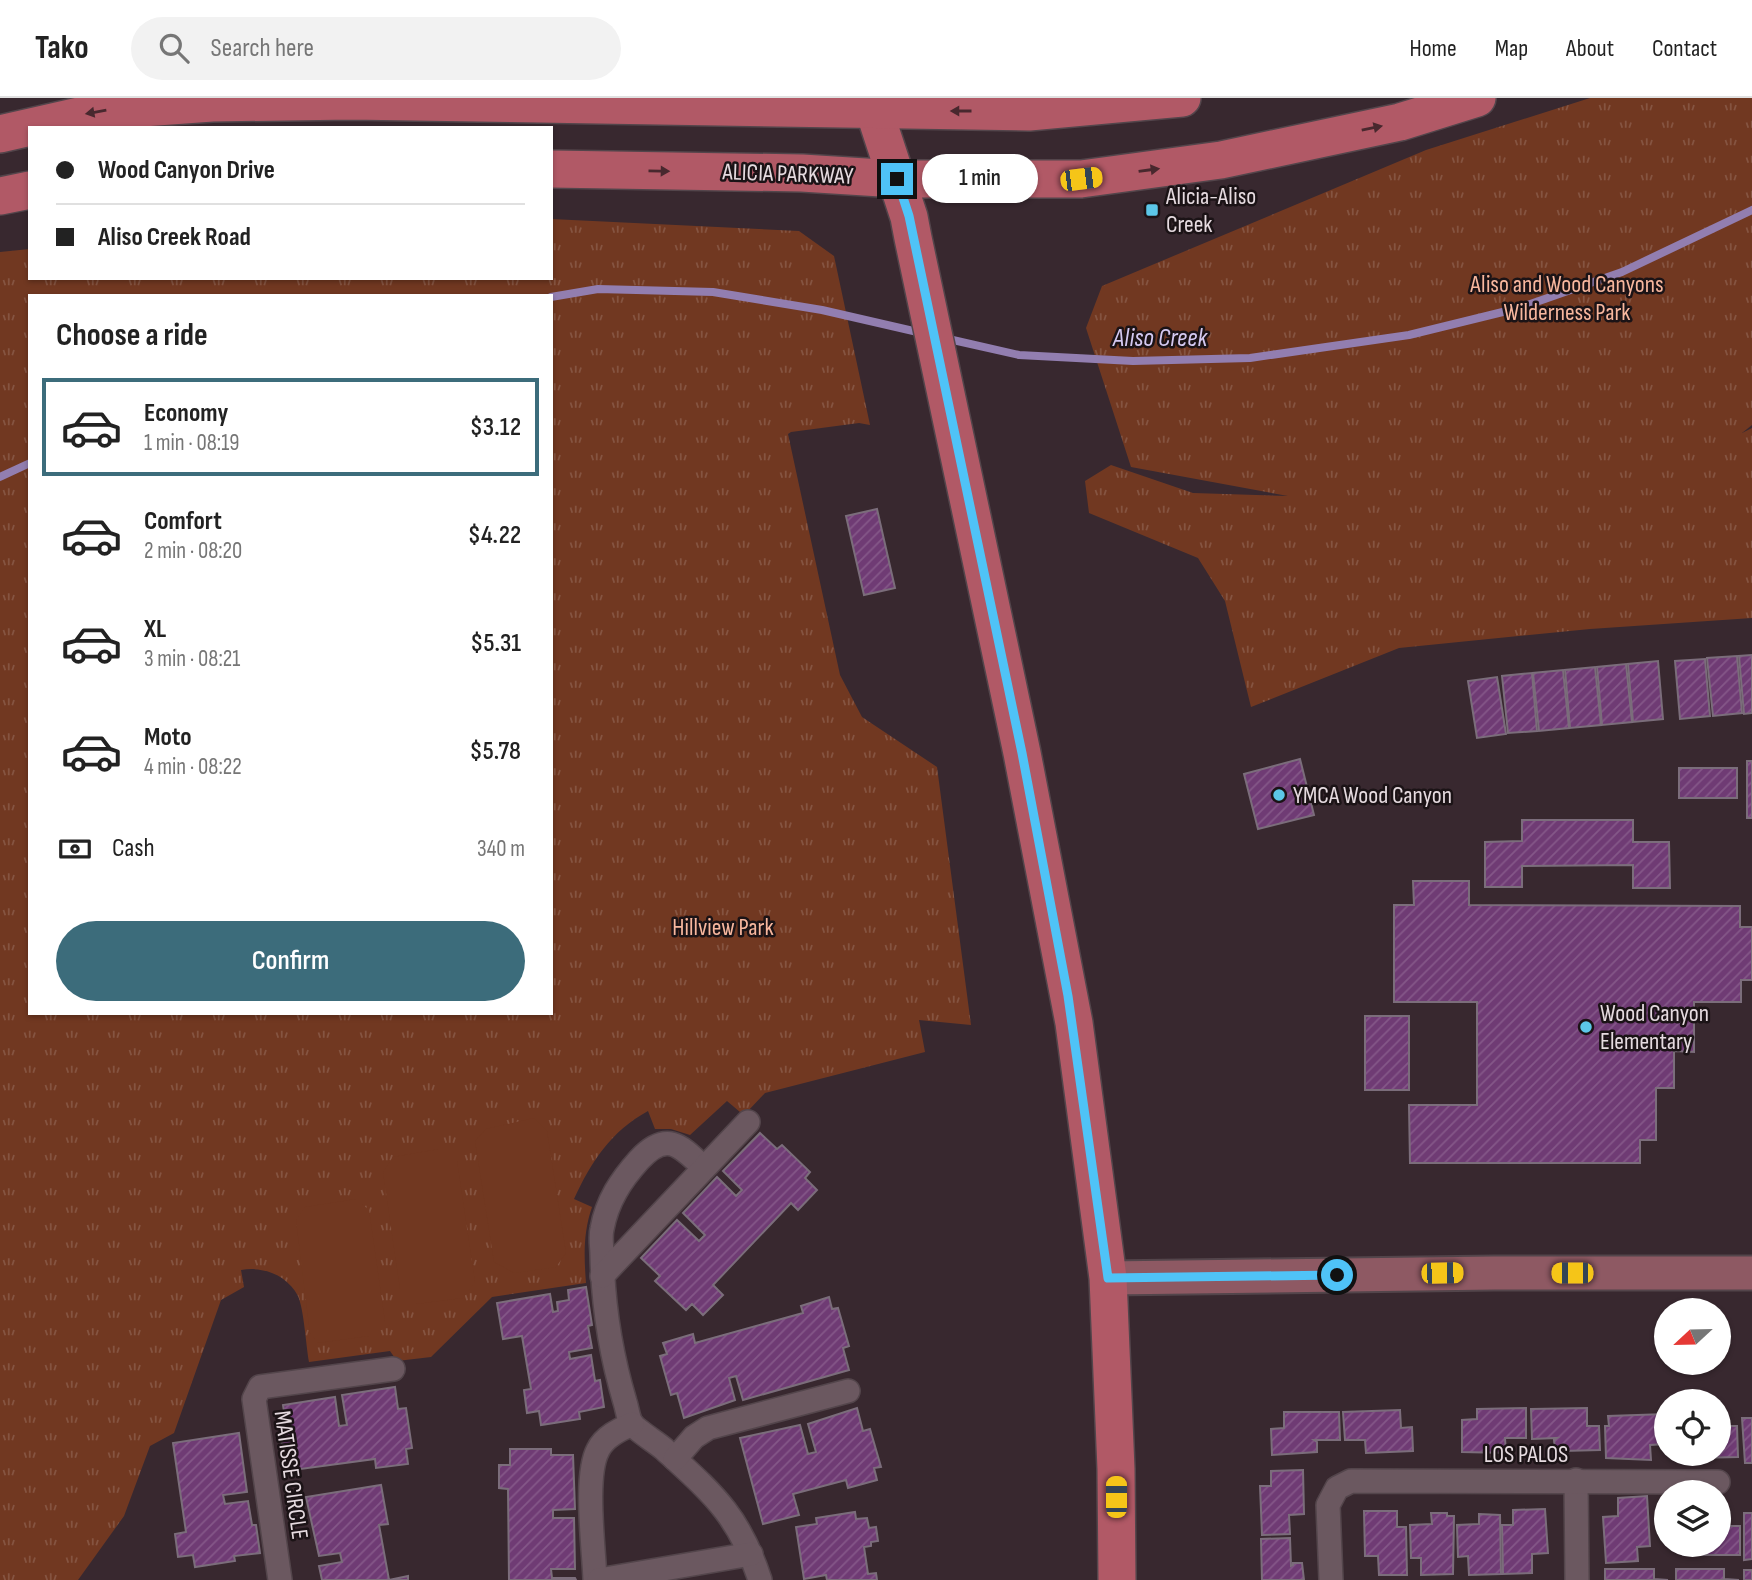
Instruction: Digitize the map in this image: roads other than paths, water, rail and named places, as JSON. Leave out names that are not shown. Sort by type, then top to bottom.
[{"type":"main road","points":[[35,126],[101,111],[212,103],[351,101],[872,104],[1029,112],[1182,98]]},
{"type":"main road","name":"ALICIA PARKWAY","points":[[553,169],[802,173],[897,179],[1081,179],[1220,160],[1400,122],[1477,98]]},
{"type":"main road","points":[[872,104],[909,216],[1022,753],[1071,1009],[1108,1278],[1116,1469],[1117,1580]]},
{"type":"main road","points":[[0,134],[28,128]]},
{"type":"main road","points":[[0,196],[28,190]]},
{"type":"main road","points":[[1108,1278],[1752,1273]]},
{"type":"street","points":[[602,1276],[748,1122]]},
{"type":"street","points":[[704,1168],[682,1147],[661,1143],[649,1150],[621,1180],[608,1204],[601,1231],[602,1276],[617,1373],[632,1424],[651,1437],[716,1497],[736,1523],[760,1580]]},
{"type":"street","name":"MATISSE CIRCLE","points":[[280,1580],[254,1399],[260,1387],[393,1369]]},
{"type":"street","points":[[674,1459],[694,1437],[708,1428],[848,1391]]},
{"type":"street","points":[[632,1424],[613,1434],[598,1448],[591,1470],[597,1580],[751,1555]]},
{"type":"street","points":[[1576,1480],[1577,1580]]},
{"type":"street","name":"LOS PALOS","points":[[1331,1580],[1328,1505],[1337,1488],[1351,1481],[1654,1481]]},
{"type":"waterway","name":"Aliso Creek","points":[[944,338],[1019,355],[1133,361],[1250,358],[1409,335],[1519,308],[1622,272],[1752,210]]},
{"type":"waterway","name":"Aliso Creek","points":[[553,297],[598,289],[713,292],[822,310],[922,333]]},
{"type":"waterway","name":"Aliso Creek","points":[[0,477],[28,464]]},
{"type":"place","name":"Alicia-Aliso Creek","points":[[1152,210]]},
{"type":"place","name":"YMCA Wood Canyon","points":[[1279,795]]},
{"type":"place","name":"Wood Canyon Elementary","points":[[1586,1027]]},
{"type":"park label","name":"Aliso and Wood Canyons Wilderness Park","points":[[1567,298]]},
{"type":"park label","name":"Hillview Park","points":[[723,927]]}]
